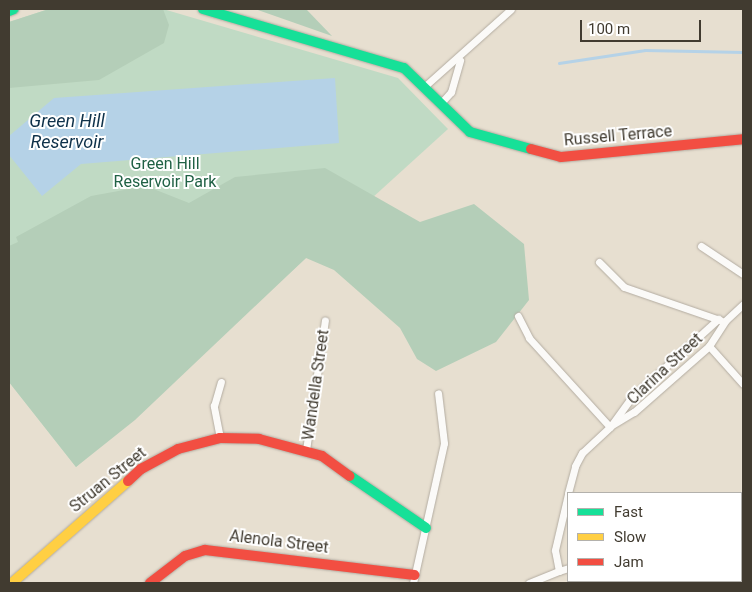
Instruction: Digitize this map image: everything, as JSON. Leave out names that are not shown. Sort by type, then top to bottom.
[{"type":"street","points":[[9,11],[14,9]]},
{"type":"street","name":"Russell Terrace","points":[[203,9],[394,64],[411,73],[470,132],[561,157],[743,139]]},
{"type":"street","points":[[425,86],[509,9]]},
{"type":"street","points":[[440,104],[450,94],[458,65],[470,46]]},
{"type":"street","points":[[701,246],[743,274]]},
{"type":"street","points":[[599,262],[624,287],[721,320]]},
{"type":"street","name":"Clarina Street","points":[[569,492],[579,458],[610,427],[631,398],[721,320],[743,304]]},
{"type":"street","points":[[518,316],[529,338],[610,427]]},
{"type":"street","name":"Wandella Street","points":[[306,450],[325,320]]},
{"type":"street","name":"Clarina Street","points":[[610,427],[634,412],[709,346],[721,320]]},
{"type":"street","points":[[709,346],[743,384]]},
{"type":"street","points":[[220,438],[214,406],[221,382]]},
{"type":"street","points":[[414,579],[444,443],[438,393]]},
{"type":"street","name":"Struan Street","points":[[12,583],[141,469],[178,449],[220,438],[259,439],[306,450],[335,464],[426,528]]},
{"type":"street","name":"Clarina Street","points":[[559,571],[555,550],[567,498]]},
{"type":"street","name":"Alenola Street","points":[[150,583],[185,556],[205,550],[414,579]]},
{"type":"street","points":[[529,583],[567,568]]},
{"type":"green space","name":"Green Hill Reservoir Park","points":[[49,9],[163,9],[398,78],[448,129],[76,467],[9,382],[9,22]]},
{"type":"green space","points":[[49,9],[163,9],[169,25],[164,43],[99,80],[9,88],[9,22]]},
{"type":"green space","points":[[255,9],[306,9],[332,36]]},
{"type":"green space","points":[[325,168],[420,222],[474,204],[524,244],[529,300],[496,342],[436,371],[417,359],[400,328],[334,270],[306,258],[135,420],[76,467],[9,382],[9,246],[18,242],[16,237],[91,196],[146,186],[189,203],[235,177]]},
{"type":"water","name":"Green Hill Reservoir","points":[[335,78],[339,143],[81,164],[42,196],[9,155],[9,136],[54,98]]},
{"type":"waterway","points":[[559,63],[645,50],[743,52]]},
{"type":"traffic: fast","points":[[9,11],[14,9]]},
{"type":"traffic: fast","points":[[203,9],[404,68],[470,132],[531,149]]},
{"type":"traffic: fast","points":[[350,476],[426,528]]},
{"type":"traffic: slow","points":[[12,583],[128,481]]},
{"type":"traffic: jam","points":[[531,149],[561,157],[743,139]]},
{"type":"traffic: jam","points":[[128,481],[141,469],[178,449],[220,438],[259,439],[322,456],[350,476]]},
{"type":"traffic: jam","points":[[150,583],[185,556],[205,550],[415,575]]}]
